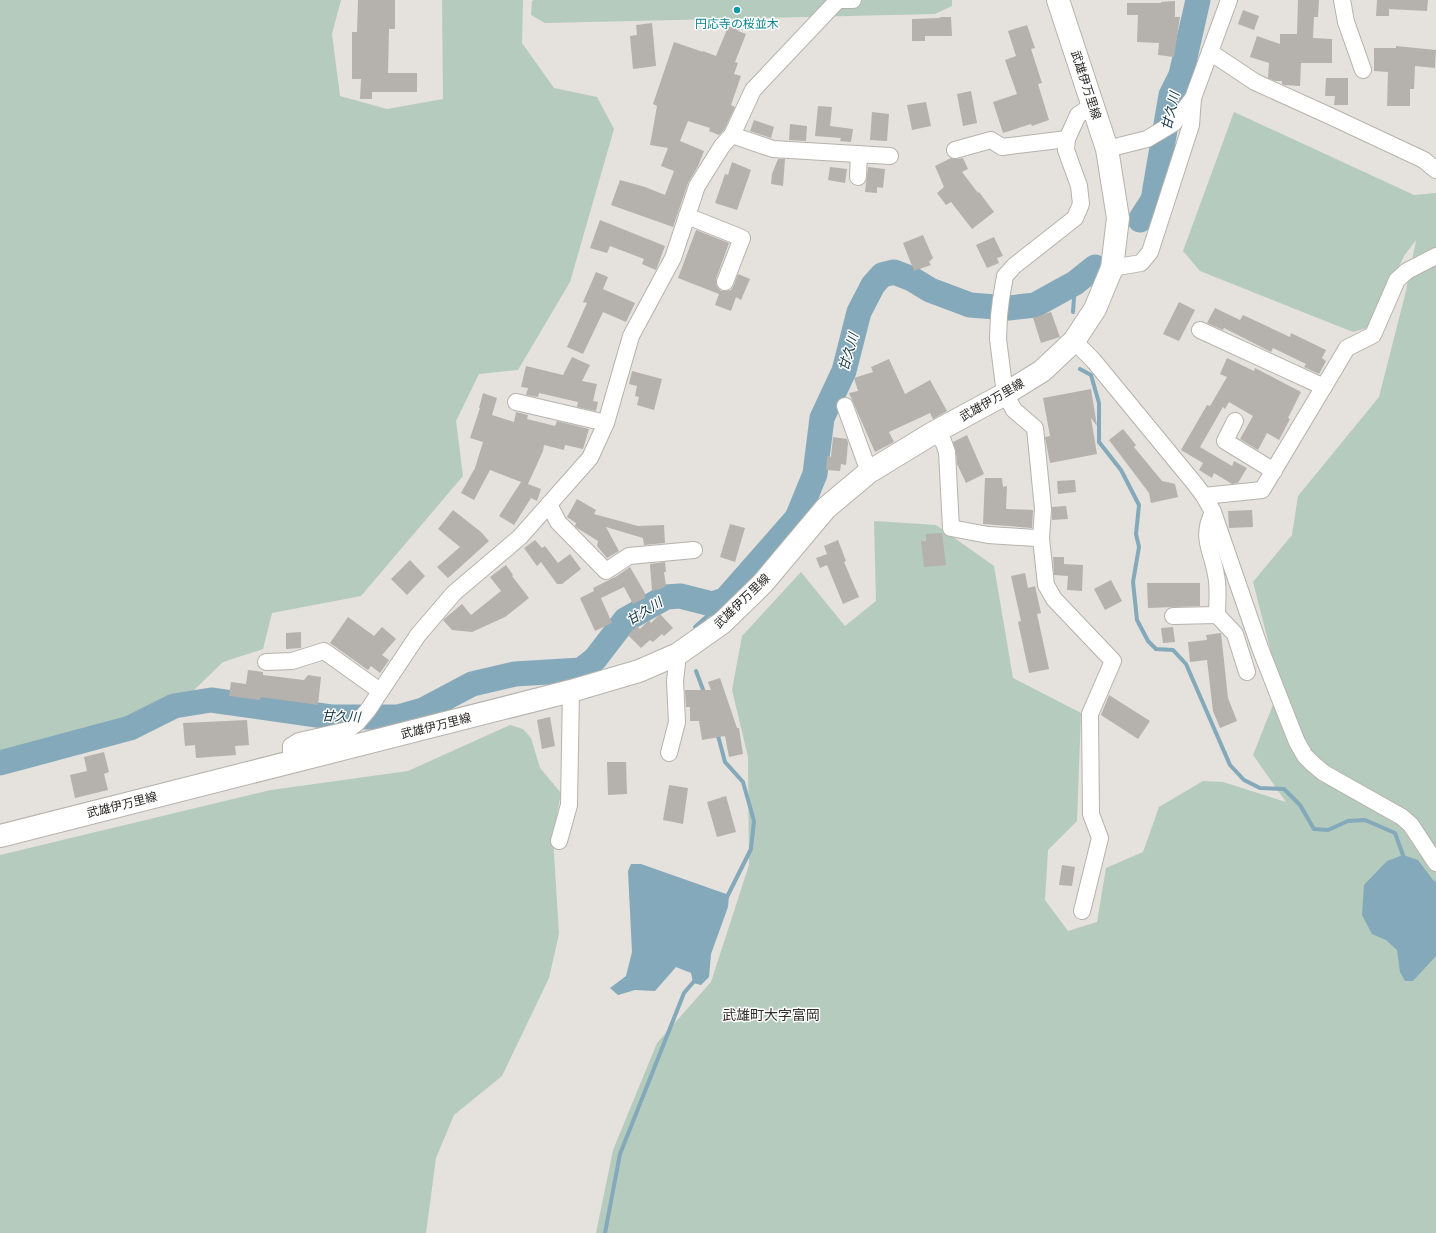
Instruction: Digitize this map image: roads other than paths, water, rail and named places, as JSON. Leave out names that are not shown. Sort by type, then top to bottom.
[{"type":"main road","name":"武雄伊万里線","points":[[0,836],[571,691],[639,671],[678,654],[722,623],[763,583],[826,508],[869,472],[933,433],[1005,394],[1042,371],[1074,341],[1095,309],[1112,268],[1118,218],[1107,149],[1058,0]]},
{"type":"street","points":[[291,763],[291,746],[299,741],[348,730],[357,723],[368,710],[418,635],[454,593],[520,537],[590,458],[606,423],[631,336],[673,258],[698,186],[722,146],[732,135],[753,90],[838,0],[853,0]]},
{"type":"street","points":[[1112,268],[1141,262],[1150,252],[1191,125],[1193,98],[1230,0]]},
{"type":"street","points":[[1342,0],[1346,22],[1363,70]]},
{"type":"street","points":[[1210,52],[1255,82],[1424,160],[1436,170]]},
{"type":"street","points":[[1107,149],[1147,139],[1174,123],[1193,98]]},
{"type":"street","points":[[1082,911],[1100,838],[1091,814],[1090,714],[1113,661],[1054,599],[1046,585],[1042,538],[1043,509],[1035,428],[1014,410],[1005,394],[998,339],[999,316],[1005,276],[1014,266],[1075,218],[1081,204],[1080,186],[1066,150],[1067,139],[1078,115],[1093,105]]},
{"type":"street","points":[[732,135],[773,149],[890,156]]},
{"type":"street","points":[[955,150],[992,140],[1002,147],[1067,139]]},
{"type":"street","points":[[858,178],[859,154]]},
{"type":"street","points":[[687,216],[742,238],[725,282]]},
{"type":"street","points":[[1204,496],[1262,490],[1347,348],[1373,335],[1397,280],[1407,271],[1436,256]]},
{"type":"street","points":[[1200,330],[1324,386]]},
{"type":"street","points":[[1074,341],[1093,360],[1204,496],[1213,512],[1253,624],[1260,648],[1289,722],[1305,756],[1324,773],[1402,817],[1411,825],[1436,863]]},
{"type":"street","points":[[516,402],[606,423]]},
{"type":"street","points":[[845,406],[869,472]]},
{"type":"street","points":[[1235,421],[1225,441],[1274,471]]},
{"type":"street","points":[[933,433],[943,441],[947,452],[951,528],[988,535],[1036,538]]},
{"type":"street","points":[[549,504],[558,522],[606,571],[629,556],[694,550]]},
{"type":"street","points":[[1213,512],[1210,518],[1207,540],[1217,575],[1217,615],[1235,634],[1247,672]]},
{"type":"street","points":[[1173,616],[1217,615]]},
{"type":"street","points":[[266,662],[292,661],[324,652],[380,691]]},
{"type":"street","points":[[669,753],[677,722],[675,681],[678,654]]},
{"type":"street","points":[[559,841],[569,805],[571,691]]},
{"type":"water","points":[[1403,855],[1418,860],[1436,882],[1436,956],[1413,981],[1405,981],[1400,972],[1397,950],[1386,940],[1372,934],[1362,915],[1364,885],[1387,861]]},
{"type":"water","points":[[631,864],[641,864],[729,895],[728,907],[711,954],[709,977],[701,985],[693,983],[691,973],[676,967],[655,991],[635,990],[618,995],[610,988],[626,976],[632,952],[628,871]]},
{"type":"waterway","name":"甘久川","points":[[1140,220],[1153,200],[1171,95],[1181,75],[1198,0]]},
{"type":"waterway","name":"甘久川","points":[[0,763],[130,728],[174,706],[211,700],[331,717],[398,717],[423,710],[472,684],[515,674],[581,670],[595,659],[625,620],[666,597],[680,596],[712,604],[725,600],[797,518],[815,474],[822,418],[844,371],[859,312],[873,285],[882,275],[894,272],[912,279],[930,290],[970,305],[1009,308],[1035,305],[1075,283],[1095,267]]},
{"type":"waterway","points":[[1073,312],[1075,283]]},
{"type":"waterway","points":[[1080,369],[1091,375],[1099,403],[1099,442],[1121,470],[1139,505],[1136,534],[1139,547],[1133,582],[1137,620],[1148,641],[1156,649],[1173,650],[1186,664],[1230,765],[1244,780],[1260,788],[1284,789],[1300,805],[1314,829],[1328,830],[1348,821],[1365,820],[1395,833],[1404,858]]},
{"type":"waterway","points":[[695,627],[725,600]]},
{"type":"waterway","points":[[696,671],[705,695]]},
{"type":"waterway","points":[[717,732],[725,762],[743,782],[754,821],[751,849],[726,899]]},
{"type":"waterway","points":[[605,1233],[620,1154],[684,993],[696,979]]},
{"type":"place","name":"円応寺の桜並木","points":[[737,10]]},
{"type":"district","name":"武雄町大字富岡","points":[[771,1015]]}]
